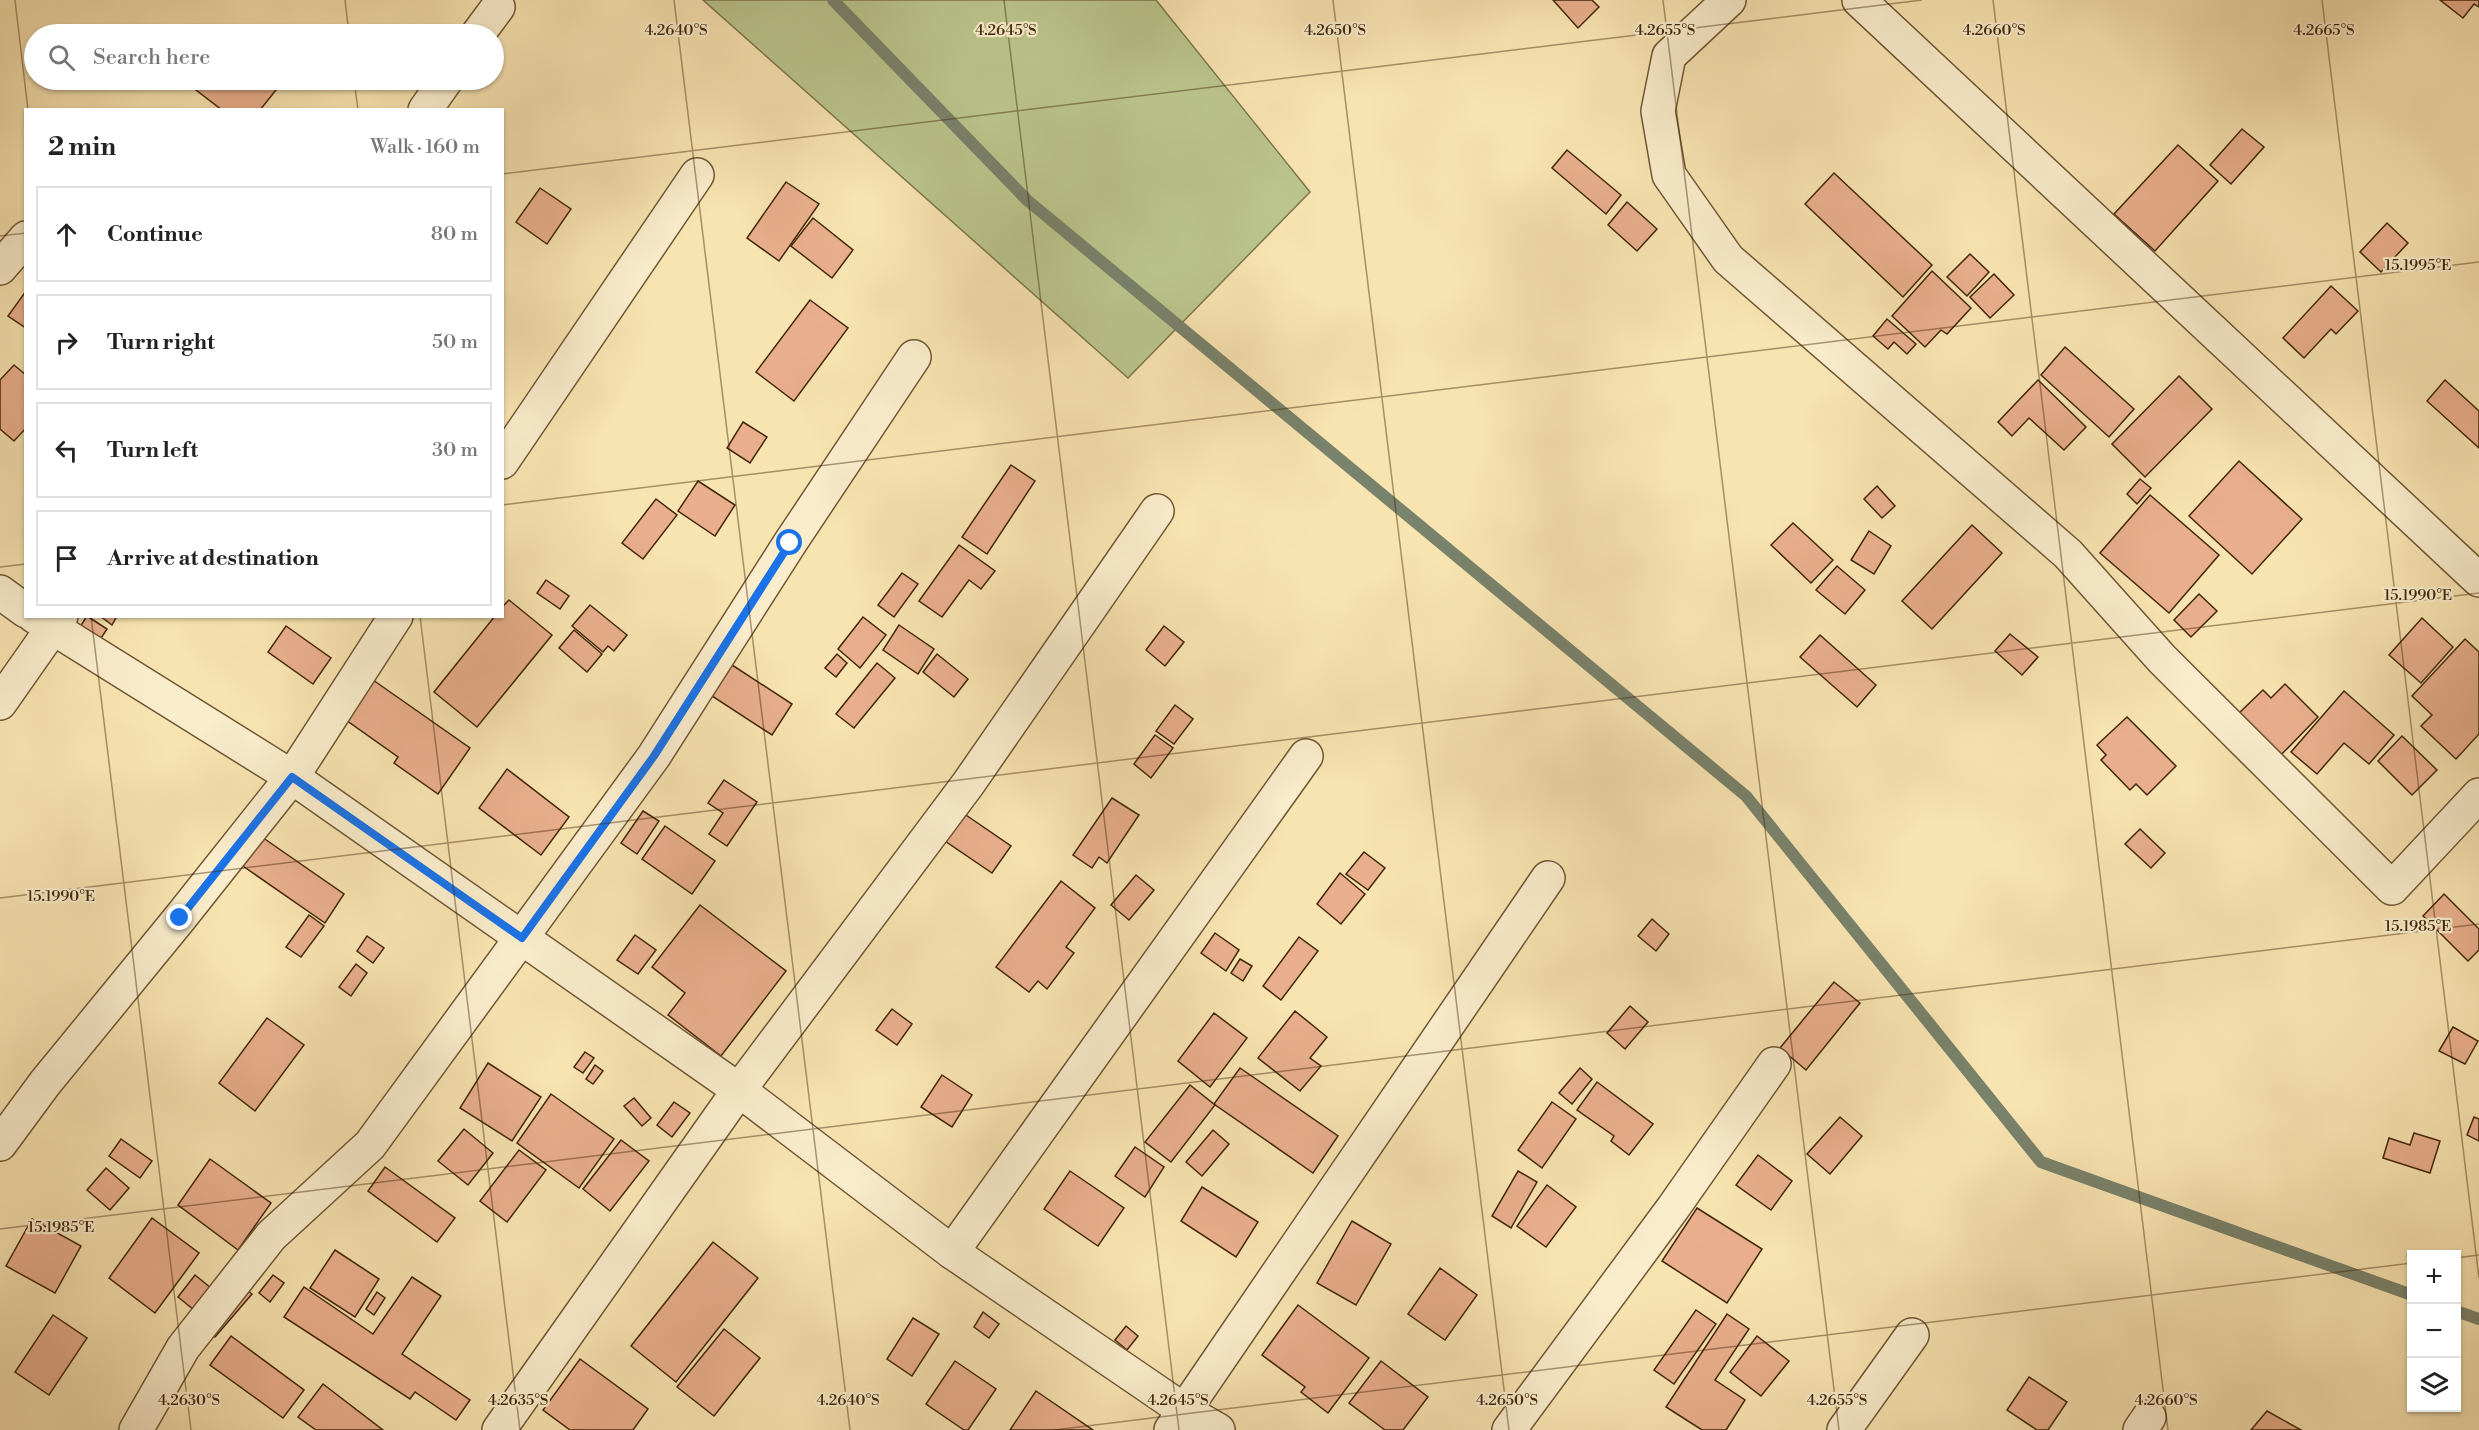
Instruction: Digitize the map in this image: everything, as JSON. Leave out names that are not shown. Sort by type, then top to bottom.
[{"type":"street","points":[[1729,0],[1669,56],[1658,111],[1669,175],[1728,259],[2068,554],[2162,659],[2392,888],[2479,795]]},
{"type":"street","points":[[1859,0],[2479,580]]},
{"type":"street","points":[[485,24],[498,7]]},
{"type":"street","points":[[425,108],[439,90]]},
{"type":"street","points":[[504,459],[697,175]]},
{"type":"street","points":[[0,268],[24,240]]},
{"type":"street","points":[[136,1430],[183,1348],[264,1246],[370,1145],[654,756],[790,543],[914,357]]},
{"type":"street","points":[[499,1430],[739,1090],[968,784],[1157,511]]},
{"type":"street","points":[[0,592],[24,610]]},
{"type":"street","points":[[0,1144],[45,1083],[292,777],[395,618]]},
{"type":"street","points":[[0,704],[49,621],[292,777],[739,1090],[1178,1421],[1218,1430]]},
{"type":"street","points":[[952,1252],[1306,756]]},
{"type":"street","points":[[1178,1421],[1548,878]]},
{"type":"street","points":[[1509,1430],[1674,1208],[1774,1064]]},
{"type":"street","points":[[1844,1430],[1912,1335]]},
{"type":"green space","points":[[703,0],[1156,0],[1310,192],[1128,378]]},
{"type":"building","points":[[1553,0],[1592,0],[1599,7],[1578,28]]},
{"type":"building","points":[[2440,0],[2479,0],[2479,7],[2474,4],[2463,18]]},
{"type":"building","points":[[196,90],[276,90],[262,108],[219,108]]},
{"type":"building","points":[[2242,129],[2264,147],[2231,184],[2210,165]]},
{"type":"building","points":[[2178,145],[2218,181],[2155,251],[2114,214]]},
{"type":"building","points":[[1567,150],[1621,195],[1606,214],[1552,168]]},
{"type":"building","points":[[1834,173],[1932,265],[1903,297],[1805,204]]},
{"type":"building","points":[[786,182],[819,204],[779,261],[747,238]]},
{"type":"building","points":[[540,188],[571,209],[547,244],[516,222]]},
{"type":"building","points":[[1627,202],[1657,229],[1637,251],[1608,225]]},
{"type":"building","points":[[813,218],[853,250],[832,278],[791,246]]},
{"type":"building","points":[[2387,223],[2408,243],[2381,272],[2360,252]]},
{"type":"building","points":[[1970,254],[1989,272],[1967,296],[1947,277]]},
{"type":"building","points":[[1932,271],[1971,308],[1947,334],[1941,330],[1925,347],[1892,316]]},
{"type":"building","points":[[1994,274],[2014,295],[1990,318],[1970,297]]},
{"type":"building","points":[[2331,286],[2358,311],[2336,334],[2331,329],[2304,358],[2283,338]]},
{"type":"building","points":[[24,294],[24,327],[8,316]]},
{"type":"building","points":[[810,300],[848,328],[794,401],[756,372]]},
{"type":"building","points":[[1887,319],[1916,344],[1907,354],[1894,342],[1888,349],[1873,336]]},
{"type":"building","points":[[2065,347],[2134,409],[2109,437],[2041,375]]},
{"type":"building","points":[[14,365],[24,373],[24,430],[14,441],[0,429],[0,380]]},
{"type":"building","points":[[2179,376],[2212,409],[2145,477],[2112,444]]},
{"type":"building","points":[[2038,380],[2086,427],[2064,450],[2029,418],[2012,436],[1998,422]]},
{"type":"building","points":[[2445,380],[2479,411],[2479,448],[2427,401]]},
{"type":"building","points":[[743,422],[767,437],[750,463],[727,448]]},
{"type":"building","points":[[2239,461],[2302,519],[2252,574],[2189,516]]},
{"type":"building","points":[[1011,465],[1035,481],[987,554],[962,537]]},
{"type":"building","points":[[2140,479],[2151,488],[2137,504],[2127,494]]},
{"type":"building","points":[[698,481],[735,505],[715,536],[678,511]]},
{"type":"building","points":[[1877,486],[1895,506],[1882,518],[1864,499]]},
{"type":"building","points":[[2150,495],[2219,555],[2169,613],[2100,553]]},
{"type":"building","points":[[656,499],[677,515],[643,559],[622,543]]},
{"type":"building","points":[[1793,523],[1833,560],[1811,583],[1771,545]]},
{"type":"building","points":[[1972,525],[2002,553],[1932,629],[1902,601]]},
{"type":"building","points":[[1869,531],[1891,546],[1874,574],[1851,560]]},
{"type":"building","points":[[959,545],[995,571],[981,589],[969,580],[942,617],[919,601]]},
{"type":"building","points":[[1837,566],[1865,590],[1845,614],[1816,590]]},
{"type":"building","points":[[902,573],[918,584],[894,617],[878,605]]},
{"type":"building","points":[[546,580],[569,596],[560,609],[537,593]]},
{"type":"building","points":[[2199,594],[2217,611],[2191,637],[2174,620]]},
{"type":"building","points":[[509,600],[552,635],[477,727],[434,692],[493,618],[504,618],[504,605]]},
{"type":"building","points":[[590,605],[627,635],[614,651],[608,646],[603,652],[572,626]]},
{"type":"building","points":[[863,617],[886,635],[860,668],[838,649]]},
{"type":"building","points":[[86,618],[90,618],[107,629],[94,649],[74,636]]},
{"type":"building","points":[[103,618],[116,618],[112,625]]},
{"type":"building","points":[[2422,618],[2453,647],[2421,683],[2389,655]]},
{"type":"building","points":[[899,625],[934,649],[918,674],[883,650]]},
{"type":"building","points":[[286,626],[331,658],[313,684],[268,652]]},
{"type":"building","points":[[1164,626],[1184,642],[1165,666],[1146,650]]},
{"type":"building","points":[[574,630],[602,654],[587,672],[559,648]]},
{"type":"building","points":[[2010,634],[2038,657],[2022,675],[1995,651]]},
{"type":"building","points":[[1820,635],[1876,685],[1857,707],[1800,657]]},
{"type":"building","points":[[2465,639],[2479,652],[2479,734],[2456,759],[2421,726],[2432,715],[2412,696]]},
{"type":"building","points":[[837,654],[847,663],[836,677],[825,668]]},
{"type":"building","points":[[937,654],[968,679],[954,697],[923,672]]},
{"type":"building","points":[[729,663],[792,704],[772,735],[709,694]]},
{"type":"building","points":[[877,663],[895,678],[854,728],[836,714]]},
{"type":"building","points":[[373,680],[470,748],[438,794],[394,763],[398,757],[346,720]]},
{"type":"building","points":[[2285,684],[2318,717],[2279,757],[2237,715],[2263,690],[2271,698]]},
{"type":"building","points":[[2344,691],[2394,735],[2369,764],[2344,743],[2317,774],[2291,752]]},
{"type":"building","points":[[1175,705],[1193,719],[1174,744],[1156,731]]},
{"type":"building","points":[[2127,717],[2176,766],[2147,795],[2136,784],[2130,790],[2101,760],[2106,755],[2097,745]]},
{"type":"building","points":[[1155,735],[1173,748],[1151,778],[1134,764]]},
{"type":"building","points":[[2402,736],[2437,770],[2412,795],[2378,761]]},
{"type":"building","points":[[507,769],[569,817],[541,855],[479,808]]},
{"type":"building","points":[[724,780],[757,802],[727,846],[709,834],[723,813],[708,803]]},
{"type":"building","points":[[1112,798],[1139,815],[1107,863],[1099,857],[1092,868],[1073,855]]},
{"type":"building","points":[[643,811],[659,821],[637,854],[621,843]]},
{"type":"building","points":[[963,813],[1011,846],[992,873],[945,841]]},
{"type":"building","points":[[665,826],[715,861],[692,894],[642,859]]},
{"type":"building","points":[[2140,829],[2165,853],[2151,868],[2125,844]]},
{"type":"building","points":[[259,835],[344,894],[325,923],[240,864]]},
{"type":"building","points":[[1364,852],[1385,868],[1368,890],[1346,874]]},
{"type":"building","points":[[1340,873],[1365,894],[1341,924],[1317,904]]},
{"type":"building","points":[[1136,875],[1154,890],[1129,920],[1111,905]]},
{"type":"building","points":[[1061,881],[1095,908],[1066,947],[1074,953],[1047,989],[1038,981],[1029,992],[996,967]]},
{"type":"building","points":[[2444,894],[2479,929],[2479,950],[2468,961],[2423,916]]},
{"type":"building","points":[[700,905],[786,971],[721,1056],[668,1015],[685,993],[652,967]]},
{"type":"building","points":[[309,915],[324,926],[301,957],[286,947]]},
{"type":"building","points":[[1652,919],[1669,934],[1656,951],[1638,936]]},
{"type":"building","points":[[1215,933],[1239,950],[1226,971],[1201,953]]},
{"type":"building","points":[[635,935],[656,950],[638,974],[617,960]]},
{"type":"building","points":[[367,936],[384,948],[373,963],[357,951]]},
{"type":"building","points":[[1299,937],[1318,951],[1281,1000],[1263,986]]},
{"type":"building","points":[[1240,959],[1252,966],[1243,981],[1231,973]]},
{"type":"building","points":[[356,964],[367,973],[351,996],[339,987]]},
{"type":"building","points":[[1834,982],[1860,1003],[1806,1070],[1780,1048]]},
{"type":"building","points":[[1630,1006],[1648,1022],[1625,1049],[1607,1033]]},
{"type":"building","points":[[892,1009],[912,1024],[897,1045],[876,1030]]},
{"type":"building","points":[[1295,1011],[1327,1037],[1310,1058],[1321,1066],[1300,1091],[1258,1058]]},
{"type":"building","points":[[1214,1013],[1247,1038],[1210,1087],[1178,1061]]},
{"type":"building","points":[[267,1018],[304,1045],[255,1111],[219,1083]]},
{"type":"building","points":[[2453,1027],[2478,1041],[2465,1064],[2439,1051]]},
{"type":"building","points":[[585,1052],[594,1058],[583,1073],[574,1067]]},
{"type":"building","points":[[488,1063],[541,1097],[512,1141],[460,1108]]},
{"type":"building","points":[[595,1065],[603,1071],[593,1084],[586,1079]]},
{"type":"building","points":[[1240,1068],[1338,1136],[1313,1173],[1214,1104]]},
{"type":"building","points":[[1580,1068],[1592,1079],[1572,1104],[1559,1093]]},
{"type":"building","points":[[942,1075],[972,1095],[952,1127],[921,1107]]},
{"type":"building","points":[[1597,1082],[1653,1124],[1629,1155],[1611,1141],[1614,1136],[1577,1110]]},
{"type":"building","points":[[1190,1085],[1215,1105],[1171,1162],[1145,1142]]},
{"type":"building","points":[[551,1094],[614,1139],[579,1188],[517,1143]]},
{"type":"building","points":[[634,1098],[651,1118],[642,1126],[624,1106]]},
{"type":"building","points":[[674,1102],[690,1113],[672,1137],[657,1125]]},
{"type":"building","points":[[1552,1102],[1576,1119],[1542,1168],[1518,1150]]},
{"type":"building","points":[[1840,1117],[1862,1136],[1830,1174],[1807,1154]]},
{"type":"building","points":[[2474,1117],[2479,1119],[2479,1141],[2467,1135]]},
{"type":"building","points":[[464,1129],[493,1153],[468,1185],[438,1161]]},
{"type":"building","points":[[1213,1130],[1229,1144],[1202,1176],[1186,1162]]},
{"type":"building","points":[[2414,1133],[2440,1141],[2430,1173],[2383,1158],[2389,1138],[2410,1145]]},
{"type":"building","points":[[121,1139],[152,1161],[140,1178],[109,1156]]},
{"type":"building","points":[[621,1140],[649,1161],[610,1211],[583,1189]]},
{"type":"building","points":[[1135,1147],[1164,1167],[1145,1197],[1115,1176]]},
{"type":"building","points":[[519,1150],[546,1170],[507,1222],[480,1201]]},
{"type":"building","points":[[1758,1155],[1792,1181],[1771,1210],[1736,1185]]},
{"type":"building","points":[[210,1159],[271,1203],[238,1250],[178,1205]]},
{"type":"building","points":[[385,1167],[455,1218],[437,1242],[368,1191]]},
{"type":"building","points":[[106,1168],[129,1188],[110,1210],[87,1190]]},
{"type":"building","points":[[1070,1171],[1124,1208],[1098,1246],[1044,1209]]},
{"type":"building","points":[[1518,1171],[1537,1182],[1511,1228],[1492,1216]]},
{"type":"building","points":[[1547,1185],[1576,1207],[1546,1247],[1517,1226]]},
{"type":"building","points":[[1202,1187],[1258,1222],[1236,1257],[1181,1221]]},
{"type":"building","points":[[1697,1208],[1762,1249],[1727,1303],[1662,1261]]},
{"type":"building","points":[[152,1218],[199,1253],[155,1313],[109,1278]]},
{"type":"building","points":[[32,1219],[81,1246],[55,1293],[6,1266]]},
{"type":"building","points":[[1352,1221],[1391,1244],[1356,1305],[1317,1283]]},
{"type":"building","points":[[713,1242],[758,1278],[676,1382],[631,1346]]},
{"type":"building","points":[[335,1250],[379,1279],[355,1317],[310,1288]]},
{"type":"building","points":[[1440,1268],[1477,1295],[1445,1340],[1408,1314]]},
{"type":"building","points":[[195,1275],[211,1288],[194,1310],[178,1297]]},
{"type":"building","points":[[273,1275],[284,1283],[270,1302],[259,1293]]},
{"type":"building","points":[[412,1277],[441,1296],[402,1354],[470,1400],[456,1420],[415,1392],[410,1399],[284,1317],[304,1287],[373,1334]]},
{"type":"building","points":[[240,1284],[252,1294],[215,1337],[203,1327]]},
{"type":"building","points":[[377,1292],[385,1298],[374,1315],[366,1309]]},
{"type":"building","points":[[1298,1305],[1369,1358],[1328,1413],[1301,1392],[1305,1387],[1262,1355]]},
{"type":"building","points":[[1696,1310],[1716,1324],[1674,1384],[1654,1370]]},
{"type":"building","points":[[983,1312],[999,1324],[989,1338],[974,1327]]},
{"type":"building","points":[[1727,1314],[1749,1329],[1715,1380],[1745,1400],[1726,1430],[1702,1430],[1666,1407]]},
{"type":"building","points":[[53,1315],[87,1338],[49,1395],[15,1372]]},
{"type":"building","points":[[913,1318],[939,1334],[912,1376],[887,1359]]},
{"type":"building","points":[[1126,1326],[1138,1336],[1127,1350],[1115,1340]]},
{"type":"building","points":[[724,1329],[760,1358],[714,1416],[677,1387]]},
{"type":"building","points":[[231,1336],[304,1390],[283,1418],[210,1365]]},
{"type":"building","points":[[1757,1336],[1789,1361],[1761,1396],[1730,1372]]},
{"type":"building","points":[[580,1359],[648,1409],[633,1430],[570,1430],[543,1410]]},
{"type":"building","points":[[955,1361],[996,1389],[968,1430],[964,1430],[926,1404]]},
{"type":"building","points":[[1381,1361],[1428,1397],[1403,1430],[1385,1430],[1349,1403]]},
{"type":"building","points":[[2029,1377],[2067,1402],[2048,1430],[2037,1430],[2007,1410]]},
{"type":"building","points":[[323,1384],[383,1430],[316,1430],[298,1417]]},
{"type":"building","points":[[1036,1391],[1093,1430],[1010,1430]]},
{"type":"building","points":[[2267,1411],[2301,1430],[2251,1430]]},
{"type":"waterway","points":[[833,0],[1027,200],[1746,796],[2041,1162],[2407,1293]]},
{"type":"waterway","points":[[2461,1313],[2479,1319]]},
{"type":"route","points":[[180,918],[292,777],[522,938],[654,756],[790,543]]}]
